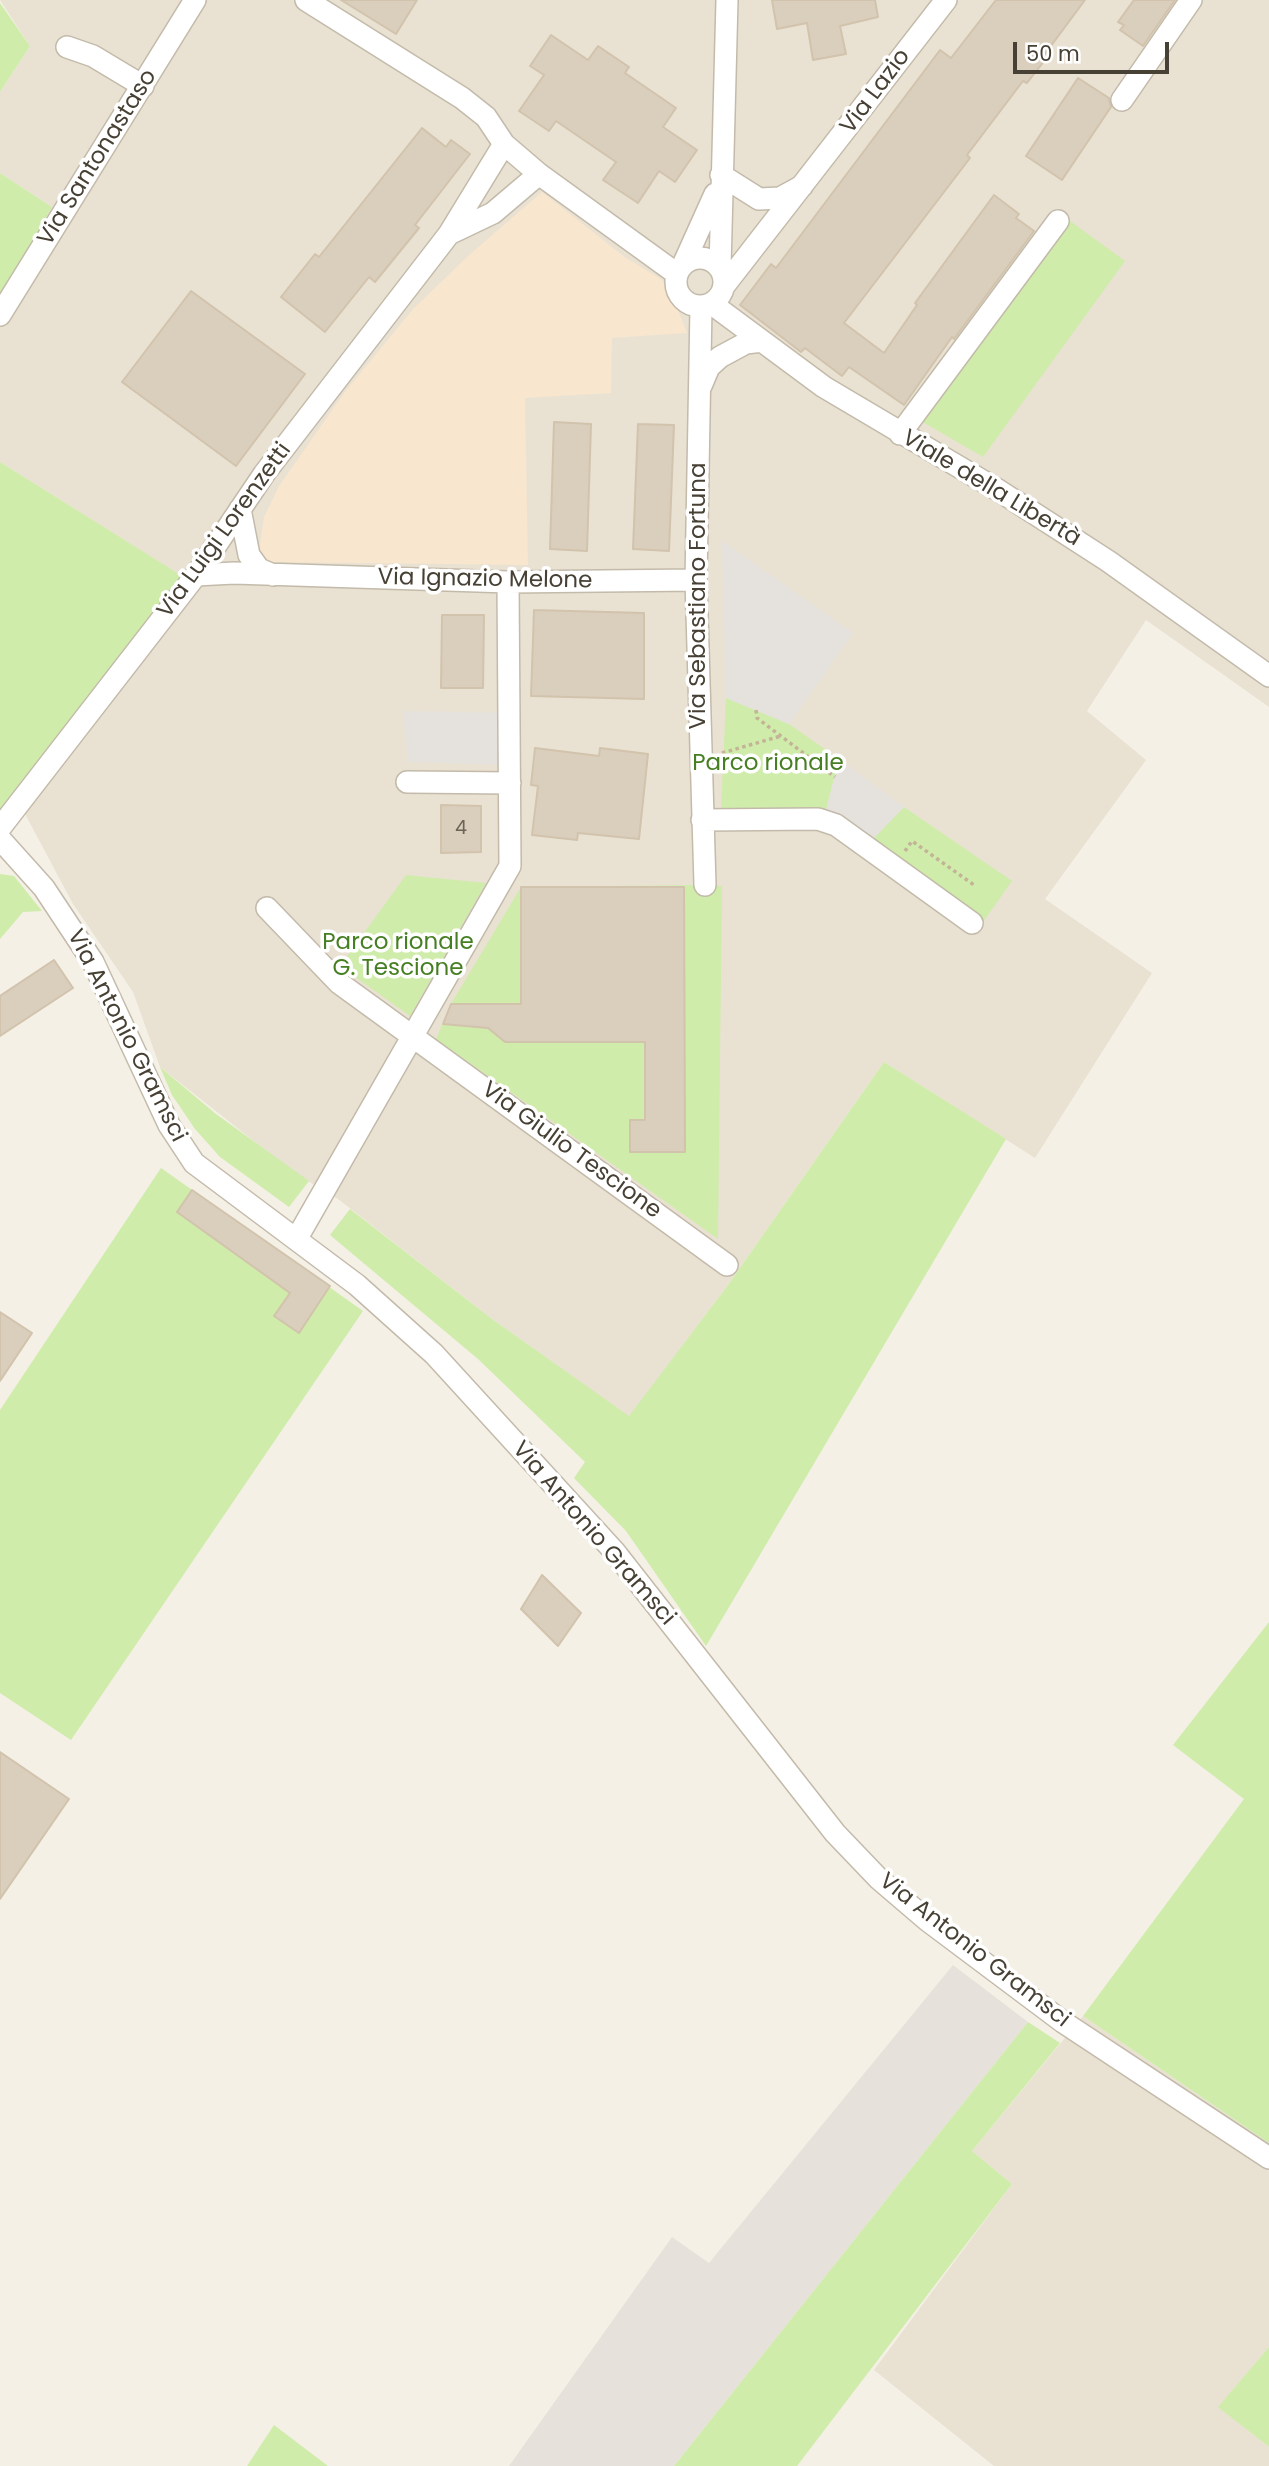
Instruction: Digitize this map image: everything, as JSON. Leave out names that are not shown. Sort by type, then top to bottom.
[{"type":"street","name":"Via Santonastaso","points":[[0,315],[195,0]]},
{"type":"street","name":"Viale della Libertà","points":[[306,0],[462,98],[486,117],[504,144],[539,174],[645,251],[680,269]]},
{"type":"street","name":"Via Sebastiano Fortuna","points":[[705,885],[696,580],[699,391],[714,291],[727,0]]},
{"type":"street","name":"Via Lazio","points":[[714,291],[807,183],[946,0]]},
{"type":"street","points":[[1122,100],[1191,0]]},
{"type":"street","points":[[67,47],[93,56],[143,86]]},
{"type":"street","name":"Via Luigi Lorenzetti","points":[[0,828],[196,575],[240,509],[449,234],[504,144]]},
{"type":"street","points":[[449,234],[493,213],[539,174]]},
{"type":"street","points":[[680,269],[694,236],[707,217],[721,175]]},
{"type":"street","name":"Via Lazio","points":[[721,175],[759,199],[780,198],[807,183]]},
{"type":"street","points":[[900,434],[1058,221]]},
{"type":"street","points":[[645,251],[671,247],[694,236]]},
{"type":"street","name":"Viale della Libertà","points":[[680,269],[698,258],[706,258],[714,291],[762,341],[824,387],[998,490],[1108,562],[1269,676]]},
{"type":"street","name":"Viale della Libertà","points":[[680,269],[677,289],[680,296],[714,291]]},
{"type":"street","name":"Via Sebastiano Fortuna","points":[[699,391],[709,367],[720,357],[746,343],[762,341]]},
{"type":"street","points":[[240,509],[249,555],[258,569],[273,575]]},
{"type":"street","name":"Via Ignazio Melone","points":[[196,575],[508,582],[696,580]]},
{"type":"street","points":[[297,1238],[415,1037],[510,866],[508,582]]},
{"type":"street","points":[[407,782],[510,783]]},
{"type":"street","points":[[702,820],[818,819],[835,825],[972,923]]},
{"type":"street","name":"Via Antonio Gramsci","points":[[0,839],[44,888],[93,962],[169,1125],[194,1163],[235,1197],[297,1238],[357,1285],[434,1354],[614,1551],[835,1833],[879,1879],[927,1920],[1063,2022],[1269,2158]]},
{"type":"street","name":"Via Giulio Tescione","points":[[267,908],[339,983],[727,1265]]},
{"type":"path","points":[[756,710],[757,718],[835,777]]},
{"type":"path","points":[[701,759],[780,736]]},
{"type":"path","points":[[894,867],[912,841],[974,885]]},
{"type":"shaded area","points":[[0,0],[1269,0],[1269,707],[1146,620],[1087,711],[1146,760],[1045,899],[1152,973],[1035,1158],[884,1062],[728,1285],[629,1417],[492,1319],[338,1199],[293,1172],[160,1067],[133,992],[73,904],[16,797],[133,657],[181,576],[0,462],[0,300],[52,207],[0,173],[0,92],[30,46]]},
{"type":"shaded area","points":[[542,192],[626,258],[661,279],[672,295],[687,333],[612,338],[611,393],[525,398],[528,565],[270,562],[259,551],[264,517],[279,486],[344,393],[413,309],[469,255]]},
{"type":"shaded area","points":[[722,541],[853,633],[789,724],[726,698]]},
{"type":"shaded area","points":[[403,711],[509,713],[510,765],[408,762]]},
{"type":"shaded area","points":[[839,759],[904,807],[871,841],[826,810]]},
{"type":"shaded area","points":[[953,1965],[1028,2022],[674,2466],[509,2466],[672,2237],[709,2263]]},
{"type":"shaded area","points":[[1083,2016],[1269,2143],[1269,2347],[1219,2407],[1269,2447],[1269,2466],[994,2466],[874,2370],[1012,2184],[972,2151]]},
{"type":"green space","points":[[0,3],[30,46],[0,92]]},
{"type":"green space","points":[[0,173],[52,207],[0,300]]},
{"type":"green space","points":[[1070,221],[1125,261],[983,457],[921,421]]},
{"type":"green space","points":[[0,462],[182,576],[0,810]]},
{"type":"green space","name":"Parco rionale","points":[[726,698],[789,724],[839,759],[826,810],[721,809]]},
{"type":"green space","points":[[904,807],[1012,881],[983,922],[871,841]]},
{"type":"green space","points":[[0,874],[14,876],[42,911],[23,912],[0,939]]},
{"type":"green space","name":"Parco rionale G. Tescione","points":[[406,875],[486,883],[410,1016],[340,966]]},
{"type":"green space","points":[[722,886],[718,1239],[436,1039],[451,1004],[521,887]]},
{"type":"green space","points":[[884,1062],[1006,1139],[706,1646],[626,1531],[574,1478],[585,1462],[478,1359],[330,1235],[350,1209],[492,1319],[629,1416],[728,1285]]},
{"type":"green space","points":[[160,1067],[216,1114],[309,1181],[289,1207],[220,1157],[195,1129],[172,1095]]},
{"type":"green space","points":[[161,1168],[363,1311],[71,1740],[0,1693],[0,1410]]},
{"type":"green space","points":[[1269,1622],[1269,2143],[1083,2016],[1244,1799],[1173,1745]]},
{"type":"green space","points":[[1028,2022],[1060,2043],[972,2151],[1012,2184],[797,2466],[674,2466]]},
{"type":"green space","points":[[1269,2347],[1269,2447],[1218,2407]]},
{"type":"green space","points":[[274,2425],[328,2466],[247,2466]]},
{"type":"building","points":[[341,0],[417,0],[396,34]]},
{"type":"building","points":[[772,0],[875,0],[878,17],[840,26],[846,54],[813,60],[807,23],[777,29]]},
{"type":"building","points":[[996,0],[1085,0],[1042,58],[1045,60],[1027,83],[1023,81],[967,155],[970,158],[844,323],[884,353],[917,305],[915,303],[994,195],[1019,214],[1016,218],[1034,231],[954,339],[952,337],[904,405],[849,367],[842,376],[805,348],[801,352],[740,305],[771,264],[776,268],[940,50],[951,58]]},
{"type":"building","points":[[1134,0],[1175,0],[1143,46],[1120,30],[1124,25],[1118,22]]},
{"type":"building","points":[[551,35],[588,60],[598,46],[629,67],[625,73],[676,108],[663,127],[697,150],[675,182],[659,171],[638,203],[603,180],[616,162],[556,121],[549,131],[519,111],[544,75],[530,66]]},
{"type":"building","points":[[1078,78],[1109,98],[1111,107],[1062,180],[1026,156]]},
{"type":"building","points":[[422,128],[446,147],[451,140],[470,154],[415,225],[419,228],[375,282],[369,277],[325,332],[281,297],[315,254],[319,257]]},
{"type":"building","points":[[191,291],[305,374],[236,466],[122,382]]},
{"type":"building","points":[[554,422],[591,424],[587,551],[550,549]]},
{"type":"building","points":[[638,424],[674,425],[669,551],[633,549]]},
{"type":"building","points":[[534,610],[644,613],[644,699],[531,696]]},
{"type":"building","points":[[442,615],[484,615],[483,688],[441,688]]},
{"type":"building","points":[[535,748],[599,756],[600,748],[648,754],[639,839],[578,833],[577,840],[532,835],[538,786],[531,785]]},
{"type":"building","points":[[441,805],[481,806],[481,852],[441,853]]},
{"type":"building","points":[[521,887],[684,887],[685,1152],[630,1152],[630,1120],[645,1120],[645,1042],[505,1042],[488,1028],[443,1024],[451,1004],[521,1004]]},
{"type":"building","points":[[54,960],[73,988],[0,1036],[0,996]]},
{"type":"building","points":[[192,1190],[330,1286],[299,1333],[274,1316],[290,1293],[177,1212]]},
{"type":"building","points":[[0,1312],[32,1333],[0,1381]]},
{"type":"building","points":[[542,1575],[581,1613],[558,1646],[521,1609]]},
{"type":"building","points":[[0,1752],[69,1799],[0,1899]]}]
